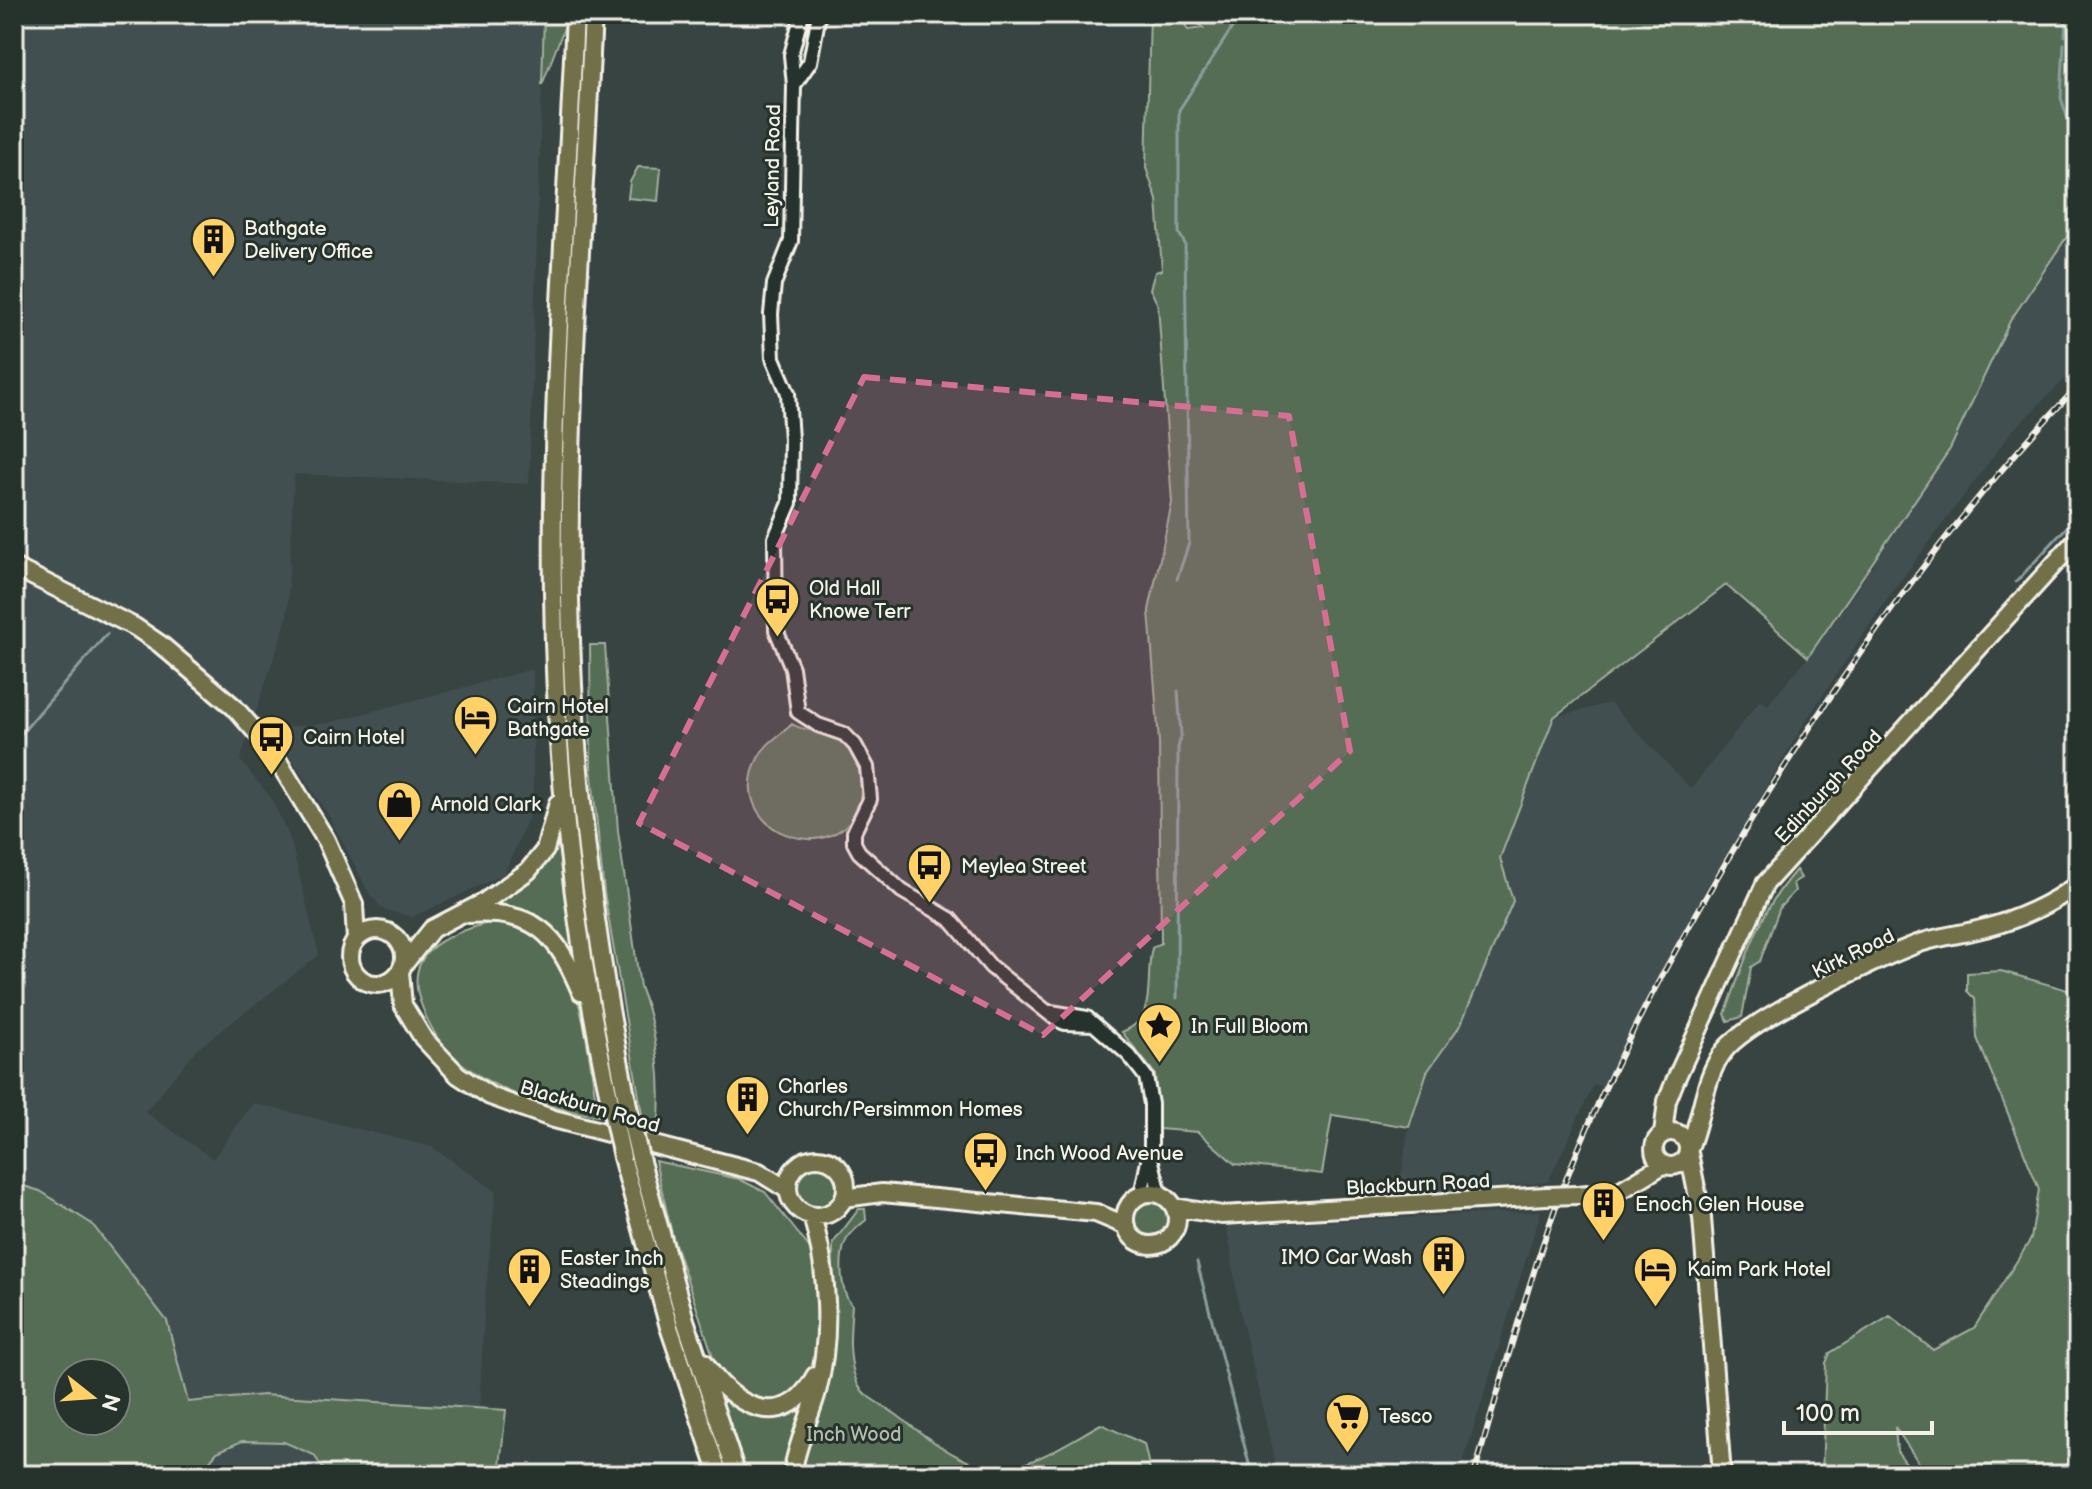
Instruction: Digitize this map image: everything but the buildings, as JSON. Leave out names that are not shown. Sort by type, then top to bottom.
[{"type":"main road","points":[[575,14],[554,490],[553,593],[561,790],[589,1008],[622,1157],[664,1311],[719,1475]]},
{"type":"main road","points":[[593,14],[572,475],[572,660],[593,907],[640,1158],[685,1320],[737,1475]]},
{"type":"main road","name":"Edinburgh Road","points":[[1674,1148],[1667,1101],[1765,884],[2078,538]]},
{"type":"main road","points":[[14,567],[135,627],[160,644],[234,707],[270,748],[304,799],[343,873],[354,904],[356,940]]},
{"type":"main road","points":[[432,929],[363,933],[350,952],[352,966],[361,979],[384,983],[402,968],[432,929],[528,871],[545,850],[561,790]]},
{"type":"main road","name":"Kirk Road","points":[[1674,1148],[1700,1121],[1715,1065],[1740,1035],[1881,959],[1923,942],[1987,928],[2022,915],[2078,884]]},
{"type":"main road","points":[[354,904],[401,944],[402,968]]},
{"type":"main road","points":[[461,914],[511,915],[543,930],[567,960],[589,1008]]},
{"type":"main road","name":"Blackburn Road","points":[[402,968],[403,1005]]},
{"type":"main road","name":"Blackburn Road","points":[[371,983],[403,1005],[437,1055],[458,1075],[490,1096],[554,1119],[759,1172],[788,1190]]},
{"type":"main road","points":[[1674,1148],[1698,1191],[1722,1475]]},
{"type":"main road","name":"Blackburn Road","points":[[1175,1228],[1219,1215],[1619,1191],[1674,1148]]},
{"type":"main road","points":[[792,1475],[823,1362],[826,1314],[821,1249],[812,1216],[795,1206],[788,1190],[794,1169],[803,1162],[820,1158],[834,1164],[844,1179],[882,1193],[1096,1213],[1127,1226],[1132,1236],[1147,1244],[1163,1242],[1175,1228],[1174,1207],[1160,1194],[1096,1213]]},
{"type":"main road","name":"Blackburn Road","points":[[759,1172],[794,1169]]},
{"type":"main road","points":[[821,1249],[844,1179]]},
{"type":"main road","points":[[812,1216],[838,1204],[882,1193]]},
{"type":"main road","points":[[1127,1226],[1135,1200]]},
{"type":"main road","name":"Blackburn Road","points":[[1174,1207],[1219,1215]]},
{"type":"main road","points":[[685,1320],[721,1388],[750,1405],[777,1408],[792,1402],[806,1393],[823,1362]]},
{"type":"street","name":"Leyland Road","points":[[802,14],[791,55],[794,85],[791,241],[774,284],[771,315],[773,358],[789,399],[791,440],[790,503],[775,538],[774,621],[792,668],[796,703],[803,718],[844,734],[863,758],[870,783],[870,799],[854,832],[854,843],[859,852],[902,891],[950,919],[991,967],[1048,1012],[1081,1015],[1141,1067],[1148,1081],[1151,1159],[1160,1194]]},
{"type":"street","name":"Leyland Road","points":[[794,85],[810,62],[819,14]]},
{"type":"street","name":"Leyland Road","points":[[1135,1200],[1151,1159]]},
{"type":"highlighted area","points":[[864,377],[1289,416],[1350,751],[1043,1035],[639,823]]},
{"type":"shaded area","points":[[14,14],[544,14],[529,484],[294,474],[287,618],[240,760],[271,798],[290,838],[319,955],[196,1050],[145,1112],[213,1159],[253,1103],[432,1147],[496,1191],[485,1298],[479,1409],[263,1395],[187,1402],[167,1321],[93,1224],[40,1191],[14,1183]]},
{"type":"shaded area","points":[[2078,226],[2078,366],[2012,431],[1889,596],[1805,722],[1697,904],[1602,1087],[1594,1084],[1548,1182],[1398,1196],[1409,1127],[1427,1072],[1461,1024],[1513,901],[1500,858],[1554,717],[1610,703],[1691,789],[1760,700],[1768,705],[1852,597],[1950,449],[2010,321],[2068,235]]},
{"type":"shaded area","points":[[533,669],[533,807],[504,874],[413,917],[384,910],[370,895],[330,818],[272,728],[328,723]]},
{"type":"shaded area","points":[[1541,1211],[1459,1475],[1278,1475],[1239,1308],[1227,1226]]},
{"type":"shaded area","points":[[273,1436],[304,1440],[350,1475],[194,1475],[202,1460],[232,1442]]},
{"type":"green space","points":[[544,14],[569,15],[542,85]]},
{"type":"green space","points":[[1150,14],[1191,14],[1185,26],[1188,30],[1203,28],[1197,23],[1197,16],[1202,14],[2078,14],[2078,226],[2068,235],[2010,321],[1950,449],[1808,657],[1726,585],[1554,717],[1500,858],[1513,901],[1461,1024],[1427,1072],[1409,1127],[1332,1115],[1322,1174],[1235,1164],[1198,1132],[1159,1129],[1155,1074],[1122,1032],[1134,1026],[1146,1007],[1152,948],[1161,943],[1159,742],[1149,610],[1172,503],[1158,305],[1150,289],[1155,272],[1162,270],[1157,200],[1146,168]]},
{"type":"green space","points":[[638,167],[661,168],[658,201],[628,198],[630,182]]},
{"type":"green space","points":[[590,645],[605,645],[618,831],[640,987],[651,1020],[657,1056],[660,1093],[658,1129],[643,1120],[604,892],[591,766]]},
{"type":"green space","points":[[792,724],[837,738],[848,747],[858,765],[861,792],[852,818],[836,833],[814,839],[792,836],[771,826],[756,809],[751,786],[758,758],[769,743]]},
{"type":"green space","points":[[561,833],[577,958],[556,935],[536,920],[484,904],[544,859]]},
{"type":"green space","points":[[1796,870],[1801,878],[1793,883],[1795,891],[1780,907],[1760,961],[1751,967],[1742,1017],[1728,1021],[1725,1014],[1762,920]]},
{"type":"green space","points":[[492,922],[537,934],[561,960],[571,979],[584,1026],[598,1116],[558,1108],[499,1087],[448,1051],[430,1026],[417,990],[417,973],[422,960],[443,940]]},
{"type":"green space","points":[[2001,971],[2078,993],[2078,1475],[1927,1475],[1895,1427],[1897,1451],[1915,1475],[1822,1475],[1826,1363],[1830,1353],[1890,1316],[1933,1350],[1974,1328],[2031,1239],[2039,1189],[1977,1038],[1975,999],[1967,991],[1967,973]]},
{"type":"green space","points":[[655,1161],[739,1179],[765,1192],[813,1252],[818,1342],[811,1370],[798,1389],[783,1400],[755,1401],[736,1391],[718,1371],[673,1238]]},
{"type":"green space","points":[[817,1161],[835,1169],[843,1187],[835,1205],[817,1213],[799,1205],[791,1187],[799,1169]]},
{"type":"green space","points":[[14,1183],[40,1191],[92,1224],[167,1321],[188,1402],[263,1395],[506,1410],[499,1475],[327,1475],[314,1455],[284,1442],[242,1441],[217,1452],[198,1475],[14,1475]]},
{"type":"green space","points":[[1146,1199],[1171,1207],[1169,1226],[1163,1234],[1147,1237],[1134,1232],[1131,1213],[1138,1202]]},
{"type":"green space","name":"Inch Wood","points":[[859,1209],[865,1209],[866,1220],[846,1240],[841,1266],[845,1292],[852,1305],[852,1364],[857,1383],[864,1392],[947,1451],[978,1465],[993,1468],[1019,1466],[1101,1424],[1144,1444],[1151,1475],[800,1475],[832,1362],[833,1243]]},
{"type":"green space","points":[[712,1383],[756,1413],[810,1392],[786,1475],[745,1475]]},
{"type":"waterway","points":[[1177,579],[1189,543],[1185,244],[1179,233],[1179,110],[1241,14]]},
{"type":"waterway","points":[[2065,36],[2066,14]]},
{"type":"waterway","points":[[2064,44],[2061,98],[2076,143]]},
{"type":"waterway","points":[[2016,582],[2078,515]]},
{"type":"waterway","points":[[14,742],[107,634]]},
{"type":"waterway","points":[[1177,998],[1178,748],[1181,735],[1178,691]]},
{"type":"waterway","points":[[1197,1262],[1252,1475]]},
{"type":"railway","points":[[1474,1475],[1533,1275],[1573,1162],[1613,1071],[1682,938],[1809,728],[1892,609],[1981,494],[2078,386]]},
{"type":"place","name":"Bathgate Delivery Office","points":[[213,278]]},
{"type":"place","name":"Old Hall Knowe Terr","points":[[778,638]]},
{"type":"place","name":"Cairn Hotel Bathgate","points":[[476,757]]},
{"type":"place","name":"Cairn Hotel","points":[[272,776]]},
{"type":"place","name":"Arnold Clark","points":[[400,843]]},
{"type":"place","name":"Meylea Street","points":[[930,905]]},
{"type":"place","name":"In Full Bloom","points":[[1160,1065]]},
{"type":"place","name":"Charles Church/Persimmon Homes","points":[[747,1137]]},
{"type":"place","name":"Inch Wood Avenue","points":[[985,1192]]},
{"type":"place","name":"Enoch Glen House","points":[[1604,1243]]},
{"type":"place","name":"IMO Car Wash","points":[[1443,1296]]},
{"type":"place","name":"Easter Inch Steadings","points":[[529,1308]]},
{"type":"place","name":"Kaim Park Hotel","points":[[1656,1308]]},
{"type":"place","name":"Tesco","points":[[1348,1455]]}]
